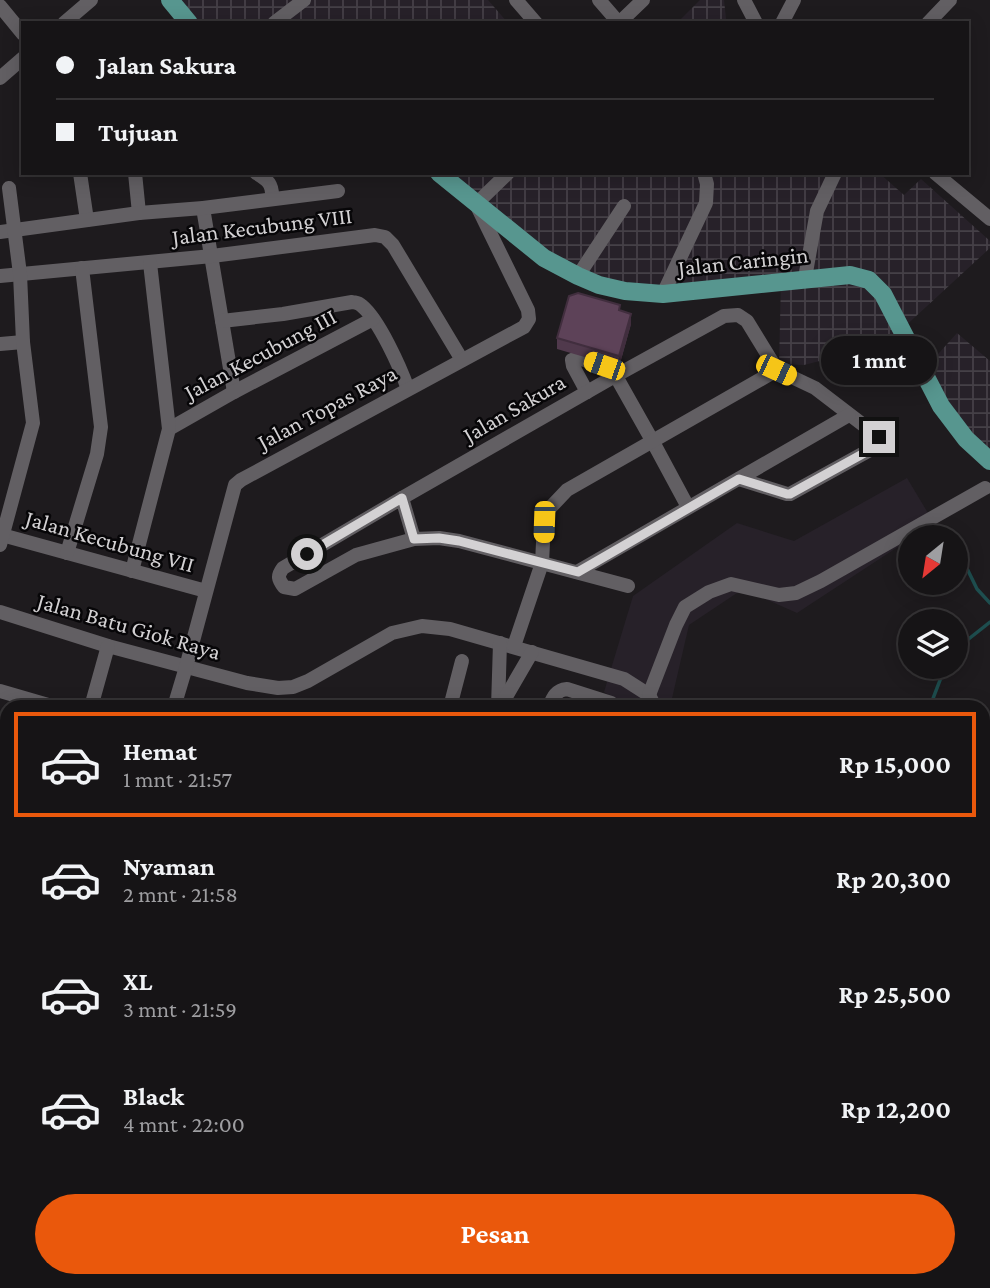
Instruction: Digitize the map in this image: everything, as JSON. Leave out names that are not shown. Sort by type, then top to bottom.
[{"type":"main road","points":[[170,0],[187,21]]},
{"type":"main road","name":"Jalan Caringin","points":[[447,176],[476,204],[544,258],[599,285],[625,291],[663,294],[805,278],[850,275],[869,280],[883,294],[941,406],[965,439],[990,461]]},
{"type":"street","points":[[66,21],[91,0]]},
{"type":"street","points":[[277,21],[304,0]]},
{"type":"street","points":[[516,0],[534,21]]},
{"type":"street","points":[[599,0],[617,21]]},
{"type":"street","points":[[621,21],[643,0]]},
{"type":"street","points":[[744,0],[755,21]]},
{"type":"street","points":[[783,21],[794,0]]},
{"type":"street","points":[[930,21],[950,0]]},
{"type":"street","points":[[0,6],[21,32]]},
{"type":"street","points":[[0,78],[21,60]]},
{"type":"street","points":[[80,175],[87,220]]},
{"type":"street","points":[[135,175],[139,212]]},
{"type":"street","points":[[259,175],[271,185],[272,199]]},
{"type":"street","points":[[476,204],[506,175]]},
{"type":"street","points":[[663,294],[706,203],[705,175]]},
{"type":"street","points":[[805,278],[817,211],[834,175]]},
{"type":"street","points":[[937,175],[990,219]]},
{"type":"street","points":[[1,540],[33,423],[23,342],[20,274],[7,231],[9,188]]},
{"type":"street","points":[[7,231],[139,212],[203,208],[338,191]]},
{"type":"street","name":"Jalan Topas Raya","points":[[176,700],[235,485],[524,327],[528,310],[476,204]]},
{"type":"street","points":[[578,276],[624,206]]},
{"type":"street","points":[[203,208],[234,391]]},
{"type":"street","name":"Jalan Kecubung VIII","points":[[0,276],[212,256],[375,235],[385,237],[393,245],[462,360]]},
{"type":"street","points":[[132,572],[169,429],[150,262]]},
{"type":"street","points":[[67,553],[97,454],[101,427],[82,268]]},
{"type":"street","points":[[222,321],[355,302],[361,304],[373,319],[408,389]]},
{"type":"street","name":"Jalan Sakura","points":[[414,539],[356,555],[295,589],[284,587],[279,580],[279,573],[284,568],[587,392],[724,316],[738,314],[747,321],[776,370]]},
{"type":"street","name":"Jalan Kecubung III","points":[[169,429],[234,391],[373,319]]},
{"type":"street","points":[[0,344],[23,342]]},
{"type":"street","points":[[587,392],[573,366],[572,360],[577,358],[604,366],[615,376],[688,507]]},
{"type":"street","points":[[500,700],[507,645],[542,563],[544,522],[549,509],[568,489],[776,370],[815,388],[879,437],[877,446],[790,494],[739,479]]},
{"type":"street","points":[[578,572],[849,415]]},
{"type":"street","points":[[652,700],[676,625],[685,607],[709,592],[732,583],[779,595],[796,593],[985,488]]},
{"type":"street","points":[[402,498],[414,539],[439,538],[459,541],[628,586]]},
{"type":"street","name":"Jalan Kecubung VII","points":[[1,540],[67,553],[205,591]]},
{"type":"street","name":"Jalan Batu Giok Raya","points":[[0,612],[108,646],[247,683],[278,688],[300,684],[392,633],[422,626],[450,629],[507,645]]},
{"type":"street","points":[[507,645],[624,680],[651,700]]},
{"type":"street","points":[[93,700],[108,646]]},
{"type":"street","points":[[503,700],[532,652]]},
{"type":"street","points":[[452,700],[462,661]]},
{"type":"street","points":[[552,700],[555,694],[567,689],[599,700]]},
{"type":"street","points":[[0,691],[19,700]]},
{"type":"shaded area","points":[[164,0],[488,0],[506,21],[182,21]]},
{"type":"shaded area","points":[[700,0],[724,0],[726,19],[679,21]]},
{"type":"shaded area","points":[[443,175],[881,175],[904,195],[921,179],[990,241],[990,248],[901,330],[843,355],[804,365],[779,364],[781,282],[601,289]]},
{"type":"shaded area","points":[[957,333],[990,361],[990,457],[922,372]]},
{"type":"shaded area","points":[[907,478],[934,523],[898,525],[898,547],[797,613],[743,589],[689,625],[672,700],[617,700],[604,692],[633,596],[737,523],[794,541]]},
{"type":"building","points":[[578,293],[620,305],[619,310],[631,314],[619,356],[557,338],[569,296]]},
{"type":"waterway","points":[[968,571],[977,589],[990,603]]},
{"type":"waterway","points":[[968,639],[990,622]]},
{"type":"waterway","points":[[932,700],[940,679]]},
{"type":"route","points":[[307,554],[402,498],[414,539],[439,538],[459,541],[578,572],[739,479],[790,494],[877,446],[879,437]]}]
